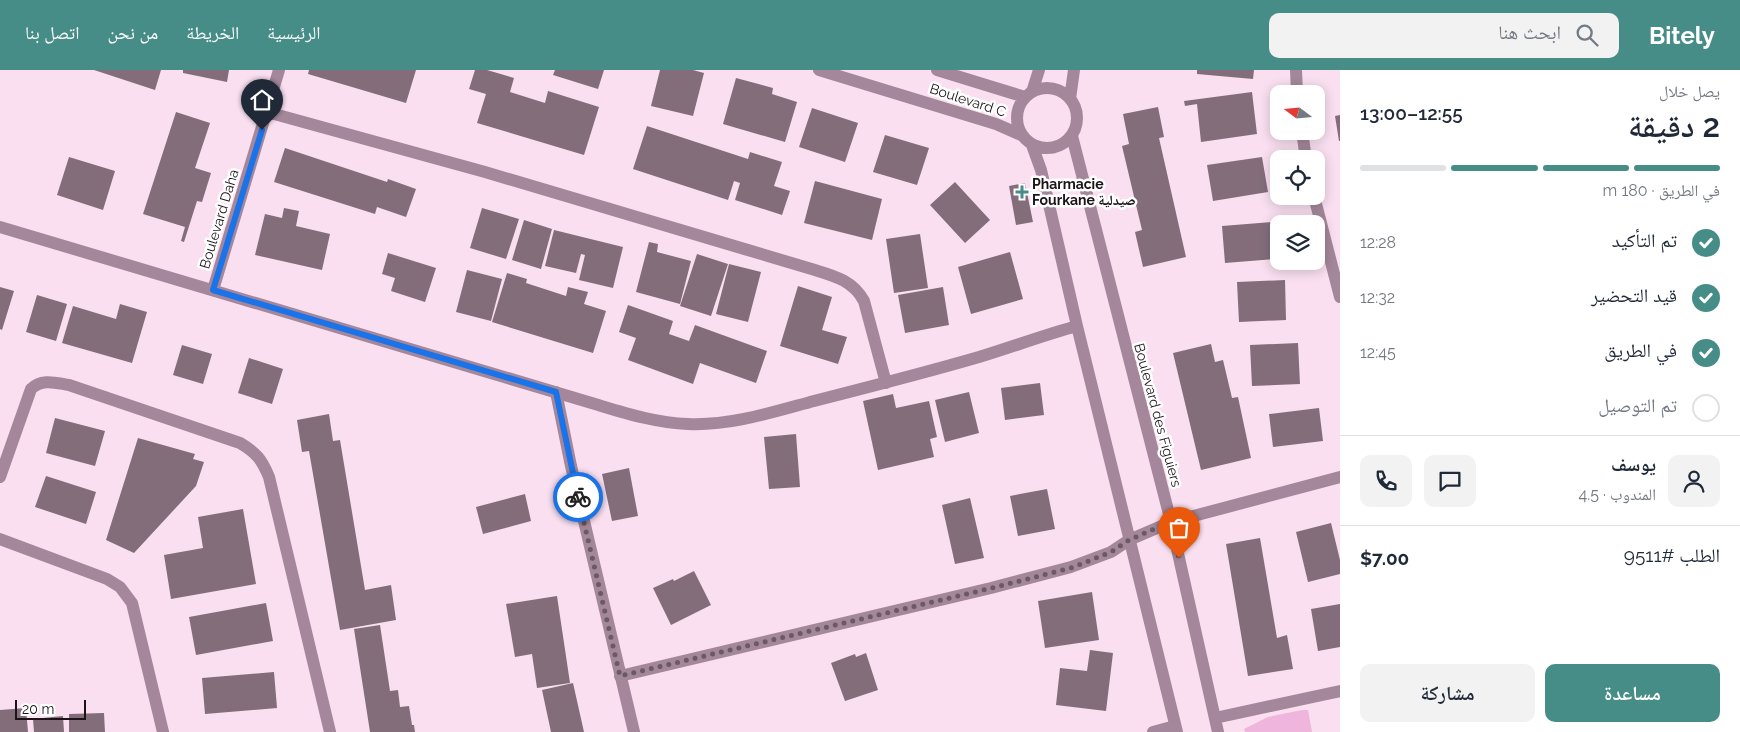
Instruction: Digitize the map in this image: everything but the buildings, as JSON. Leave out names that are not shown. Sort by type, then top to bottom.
[{"type":"street","name":"Boulevard Daha","points":[[213,290],[279,70]]},
{"type":"street","name":"Boulevard C","points":[[819,70],[996,124],[1021,135]]},
{"type":"street","name":"Boulevard C","points":[[937,70],[1028,94]]},
{"type":"street","points":[[1028,94],[1042,88],[1052,88],[1062,92],[1070,99],[1075,107],[1076,127],[1072,136],[1064,144],[1053,148],[1042,148],[1032,145],[1021,135],[1017,126],[1019,106],[1028,94],[1039,70]]},
{"type":"street","points":[[1070,99],[1074,70]]},
{"type":"street","points":[[1296,70],[1297,85]]},
{"type":"street","points":[[267,112],[486,172],[843,280],[859,292],[864,301],[886,383]]},
{"type":"street","name":"Boulevard des Figuiers","points":[[1072,136],[1170,522],[1218,732]]},
{"type":"street","points":[[1032,145],[1041,170],[1077,326],[1176,729],[1153,732]]},
{"type":"street","points":[[1317,205],[1337,273],[1340,297]]},
{"type":"street","points":[[0,227],[636,416],[662,422],[712,424],[749,417],[886,383],[1077,326]]},
{"type":"street","points":[[0,477],[31,389],[42,382],[69,385],[240,443],[253,450],[262,461],[269,477],[330,732]]},
{"type":"street","points":[[556,392],[571,466],[634,732]]},
{"type":"street","points":[[620,676],[1036,577],[1098,558],[1129,540],[1170,522],[1340,477]]},
{"type":"street","points":[[0,540],[94,573],[120,587],[127,594],[132,604],[163,732]]},
{"type":"street","points":[[1215,718],[1340,691]]},
{"type":"shaded area","points":[[1308,710],[1312,732],[1245,732],[1244,729],[1268,717]]},
{"type":"way so far","points":[[578,497],[620,676],[731,651],[1071,568],[1111,552],[1129,540],[1170,522],[1179,558]]},
{"type":"place","name":"Pharmacie Fourkane صيدلية","points":[[1022,192]]},
{"type":"route","points":[[262,130],[213,290],[556,392],[578,497]]}]
